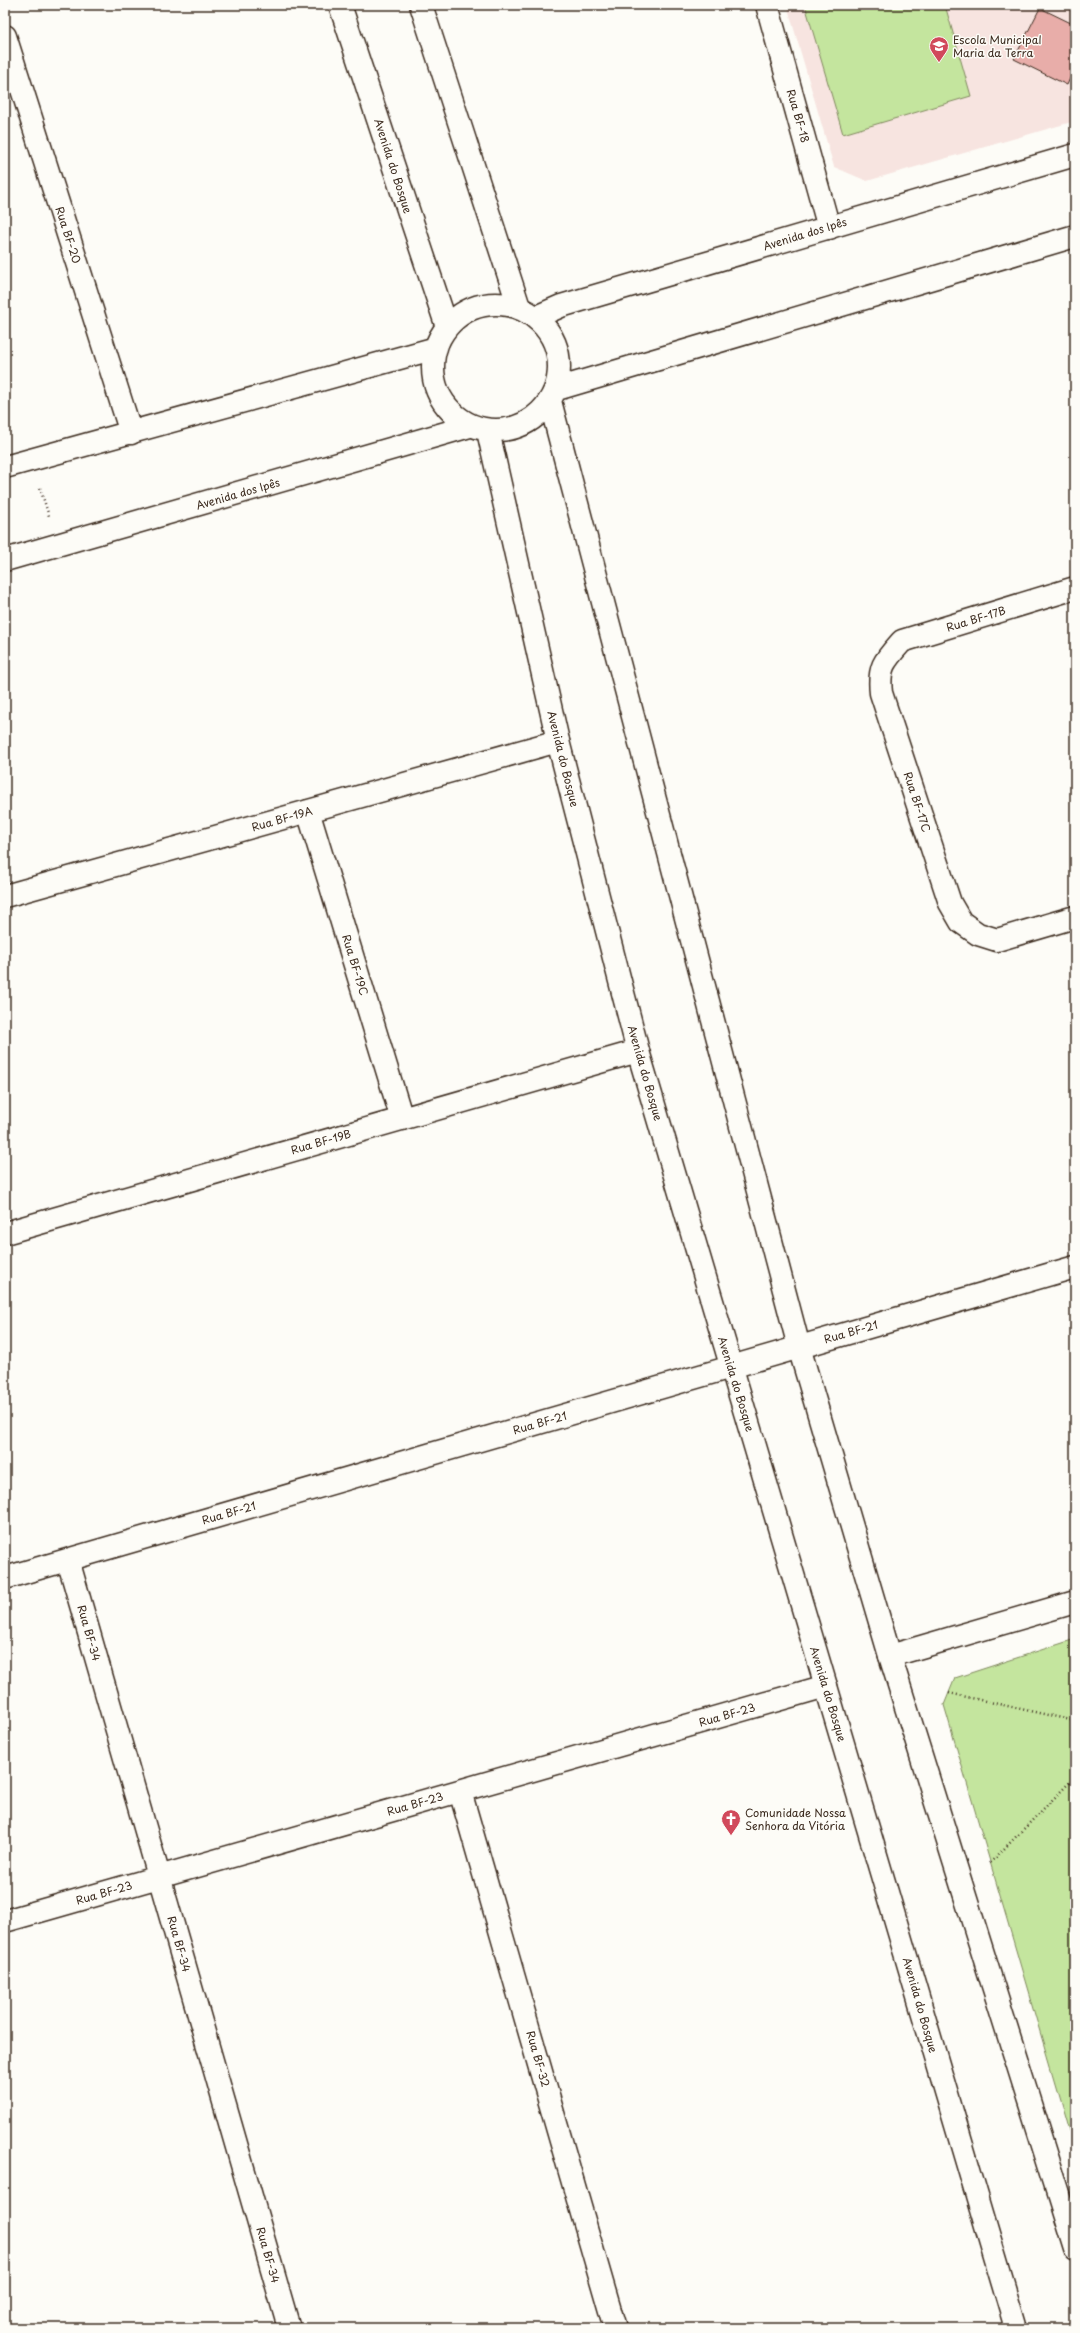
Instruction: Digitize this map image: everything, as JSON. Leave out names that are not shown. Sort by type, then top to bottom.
[{"type":"street","name":"Avenida do Bosque","points":[[340,5],[447,327]]},
{"type":"street","points":[[421,5],[528,312]]},
{"type":"street","name":"Rua BF-18","points":[[767,5],[829,228]]},
{"type":"street","name":"Rua BF-20","points":[[5,36],[131,433]]},
{"type":"street","name":"Avenida dos Ipês","points":[[528,312],[561,306],[829,228],[873,213],[1075,155]]},
{"type":"street","points":[[1075,236],[554,395],[526,424],[507,430],[479,428],[454,415],[442,401],[435,384],[432,366],[436,348],[447,327],[462,314],[480,306],[500,303],[528,312],[550,332],[558,350],[560,369],[554,395],[799,1348],[890,1656],[1075,2248]]},
{"type":"street","points":[[5,467],[436,348]]},
{"type":"street","name":"Avenida do Bosque","points":[[479,428],[638,1051],[1016,2328]]},
{"type":"street","name":"Avenida dos Ipês","points":[[5,560],[479,428]]},
{"type":"street","name":"Rua BF-17B","points":[[885,660],[902,641],[1075,588]]},
{"type":"street","name":"Rua BF-17C","points":[[885,660],[879,675],[880,693],[950,903],[961,922],[978,934],[997,940],[1075,917]]},
{"type":"street","name":"Rua BF-19A","points":[[5,896],[558,741]]},
{"type":"street","name":"Rua BF-19C","points":[[308,812],[402,1119]]},
{"type":"street","name":"Rua BF-19B","points":[[5,1233],[638,1051]]},
{"type":"street","name":"Rua BF-21","points":[[5,1578],[1075,1267]]},
{"type":"street","name":"Rua BF-34","points":[[68,1560],[289,2328]]},
{"type":"street","points":[[890,1656],[1075,1602]]},
{"type":"street","name":"Rua BF-23","points":[[5,1921],[826,1686]]},
{"type":"street","name":"Rua BF-32","points":[[460,1791],[615,2328]]},
{"type":"path","points":[[31,460],[58,545]]},
{"type":"path","points":[[949,1693],[1075,1721]]},
{"type":"path","points":[[990,1863],[1075,1777]]},
{"type":"shaded area","name":"Escola Municipal Maria da Terra","points":[[787,5],[1075,5],[1075,121],[867,181],[834,167]]},
{"type":"green space","points":[[805,5],[945,5],[971,96],[843,134]]},
{"type":"green space","points":[[1075,1639],[1075,2151],[944,1705],[955,1678]]},
{"type":"building","points":[[1040,8],[1075,25],[1075,67],[1067,85],[1014,59]]},
{"type":"place","name":"Escola Municipal Maria da Terra","points":[[939,63]]},
{"type":"place","name":"Comunidade Nossa Senhora da Vitória","points":[[731,1836]]}]
